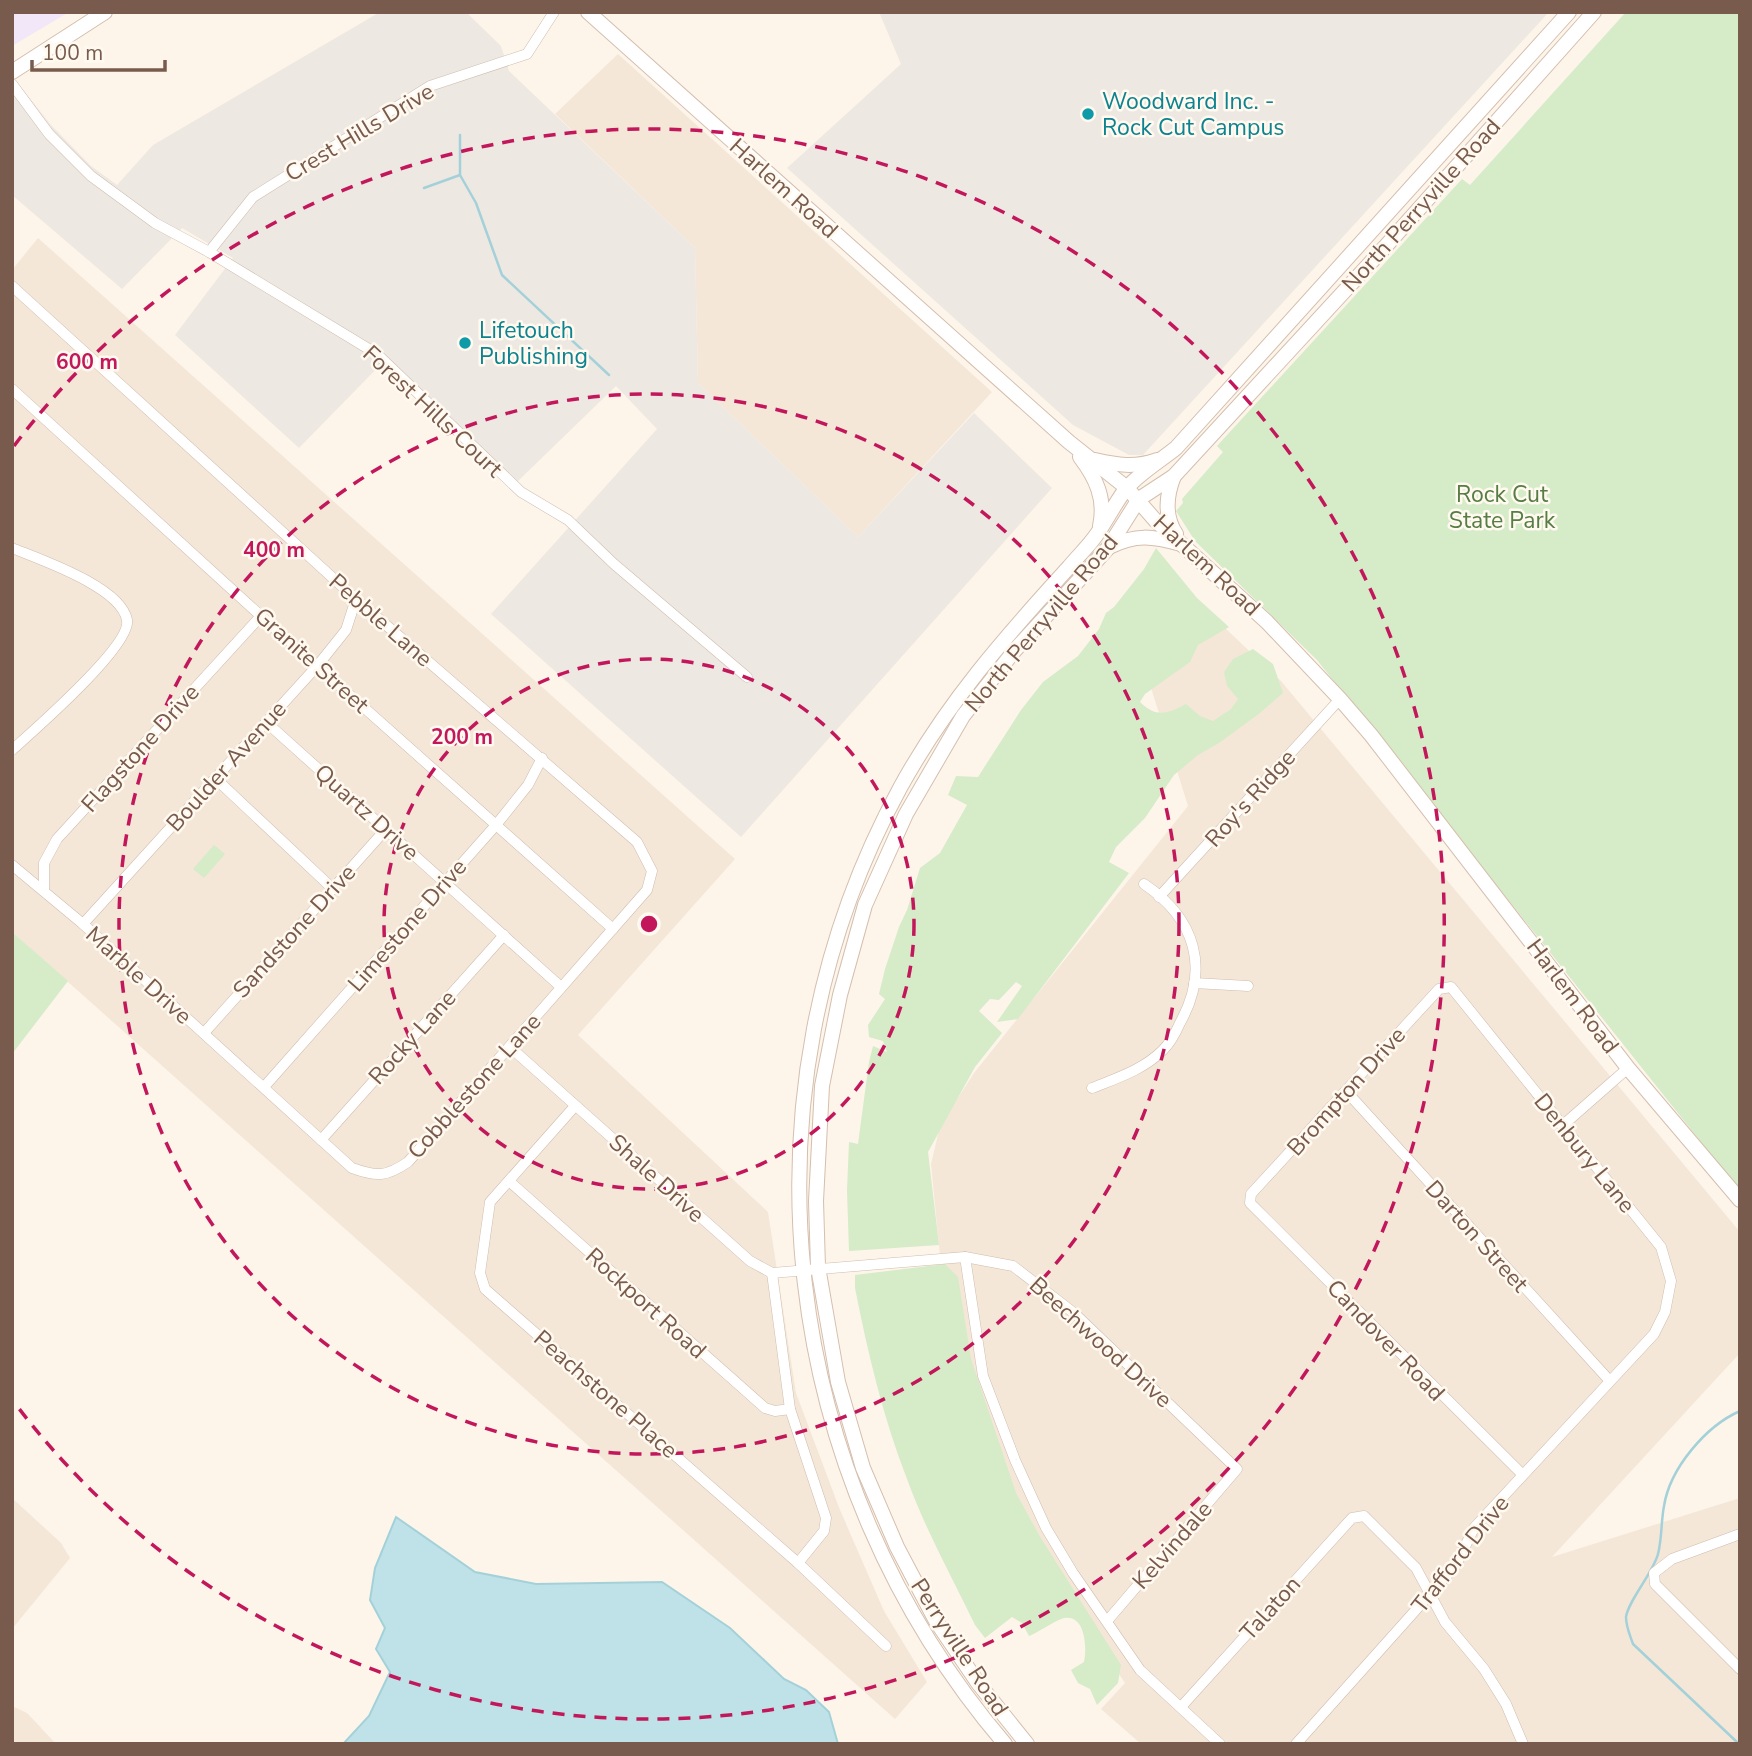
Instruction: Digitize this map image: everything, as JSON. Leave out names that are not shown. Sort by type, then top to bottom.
[{"type":"main road","points":[[12,72],[105,12]]},
{"type":"main road","name":"Harlem Road","points":[[588,12],[1069,442],[1127,488],[1155,520],[1267,622],[1340,699],[1438,821],[1628,1068],[1740,1200]]},
{"type":"main road","name":"North Perryville Road","points":[[879,1550],[858,1502],[834,1430],[817,1365],[803,1269],[801,1144],[808,1067],[815,1026],[830,965],[857,883],[877,834],[900,788],[953,702],[1004,638],[1095,538],[1127,488],[1176,448],[1569,12]]},
{"type":"main road","name":"North Perryville Road","points":[[897,1547],[863,1468],[838,1382],[818,1268],[816,1201],[822,1086],[840,995],[865,905],[906,814],[963,716],[1015,650],[1108,548],[1139,499],[1174,476],[1385,247],[1594,12]]},
{"type":"main road","points":[[1069,442],[1093,460],[1130,466],[1159,459],[1176,448]]},
{"type":"main road","points":[[1069,442],[1092,473],[1099,488],[1102,517],[1095,538]]},
{"type":"main road","points":[[1174,476],[1169,488],[1167,511],[1172,528],[1182,545]]},
{"type":"main road","points":[[1108,548],[1125,540],[1144,537],[1182,545]]},
{"type":"main road","name":"Perryville Road","points":[[897,1547],[936,1620],[978,1683],[1027,1744]]},
{"type":"main road","name":"Perryville Road","points":[[879,1550],[900,1591],[951,1674],[1006,1744]]},
{"type":"street","name":"Crest Hills Drive","points":[[209,252],[253,197],[430,86],[527,54],[554,12]]},
{"type":"street","name":"Forest Hills Court","points":[[12,84],[48,134],[91,176],[155,223],[209,252],[377,354],[521,492],[568,520],[614,564],[747,677]]},
{"type":"street","name":"Pebble Lane","points":[[12,286],[356,599],[637,842],[652,871]]},
{"type":"street","name":"Granite Street","points":[[12,389],[261,616],[613,929]]},
{"type":"street","points":[[12,548],[95,584],[122,609],[128,621],[124,636],[109,656],[50,718],[12,750]]},
{"type":"street","name":"Boulder Avenue","points":[[83,924],[318,665],[346,630],[356,599]]},
{"type":"street","name":"Flagstone Drive","points":[[44,891],[44,863],[57,839],[261,616]]},
{"type":"street","name":"Roy's Ridge","points":[[1159,897],[1340,699]]},
{"type":"street","name":"Quartz Drive","points":[[266,722],[561,987]]},
{"type":"street","name":"Limestone Drive","points":[[264,1087],[496,825],[528,785],[542,758]]},
{"type":"street","points":[[215,778],[332,888]]},
{"type":"street","name":"Sandstone Drive","points":[[204,1033],[386,829]]},
{"type":"street","name":"Marble Drive","points":[[12,865],[83,924],[264,1087]]},
{"type":"street","name":"Cobblestone Lane","points":[[264,1087],[352,1168],[371,1175],[391,1173],[408,1162],[647,890],[652,871]]},
{"type":"street","points":[[1092,1088],[1131,1073],[1164,1049],[1191,1003],[1197,962],[1192,941],[1180,920],[1144,884]]},
{"type":"street","name":"Rocky Lane","points":[[321,1140],[504,935]]},
{"type":"street","points":[[1194,984],[1248,986]]},
{"type":"street","name":"Brompton Drive","points":[[1250,1203],[1251,1194],[1439,989],[1451,987]]},
{"type":"street","name":"Denbury Lane","points":[[1451,987],[1661,1247],[1671,1281],[1665,1311],[1654,1335]]},
{"type":"street","name":"Shale Drive","points":[[510,1047],[750,1261],[772,1273]]},
{"type":"street","points":[[1562,1126],[1628,1068]]},
{"type":"street","name":"Darton Street","points":[[1346,1091],[1609,1380]]},
{"type":"street","name":"Peachstone Place","points":[[575,1106],[490,1202],[481,1273],[485,1289],[798,1563],[886,1646]]},
{"type":"street","name":"Rockport Road","points":[[509,1181],[765,1408],[775,1411],[790,1409]]},
{"type":"street","name":"Candover Road","points":[[1250,1203],[1523,1475]]},
{"type":"street","points":[[965,1256],[983,1376],[1014,1460],[1046,1528],[1073,1573],[1140,1670],[1220,1744]]},
{"type":"street","name":"Beechwood Drive","points":[[818,1268],[965,1256],[1013,1266],[1055,1298],[1156,1390],[1237,1469]]},
{"type":"street","points":[[798,1563],[824,1531],[826,1518],[790,1409],[772,1273],[818,1268]]},
{"type":"street","name":"Trafford Drive","points":[[1296,1744],[1456,1565],[1474,1528],[1609,1380],[1654,1335]]},
{"type":"street","name":"Kelvindale","points":[[1108,1620],[1237,1469]]},
{"type":"street","name":"Talaton","points":[[1181,1707],[1352,1518],[1364,1516],[1416,1568],[1430,1595]]},
{"type":"street","points":[[1740,1534],[1672,1559],[1654,1573],[1655,1584],[1740,1669]]},
{"type":"street","points":[[1430,1595],[1445,1622],[1484,1669],[1506,1704],[1523,1744]]},
{"type":"shaded area","points":[[12,12],[69,12],[12,46]]},
{"type":"shaded area","points":[[380,12],[466,12],[501,46],[509,71],[695,248],[698,383],[858,537],[974,413],[1052,488],[741,837],[491,614],[657,429],[616,386],[517,482],[387,358],[299,448],[175,335],[233,258],[182,228],[122,289],[12,195],[12,83],[16,81],[51,125],[91,166],[117,185],[153,145]]},
{"type":"shaded area","points":[[879,12],[1549,12],[1143,455],[1129,455],[1073,425],[787,168],[901,64]]},
{"type":"shaded area","points":[[618,54],[992,392],[858,537],[698,383],[695,248],[555,114]]},
{"type":"shaded area","points":[[38,238],[735,859],[578,1035],[768,1212],[796,1393],[840,1510],[884,1611],[927,1682],[895,1719],[12,932],[12,270]]},
{"type":"shaded area","points":[[1206,610],[1281,681],[1740,1232],[1740,1353],[1552,1557],[1740,1498],[1740,1744],[1141,1744],[1101,1709],[1125,1683],[997,1494],[949,1348],[931,1164],[940,1126],[974,1073],[1188,806],[1147,675]]},
{"type":"shaded area","points":[[12,1498],[61,1543],[70,1558],[12,1629]]},
{"type":"shaded area","points":[[12,1706],[27,1713],[56,1744],[12,1744]]},
{"type":"green space","name":"Rock Cut State Park","points":[[1626,12],[1740,12],[1740,1191],[1317,660],[1195,541],[1176,511],[1183,503],[1182,499],[1223,452],[1217,446],[1462,179],[1470,185]]},
{"type":"green space","points":[[1156,548],[1197,598],[1229,627],[1198,645],[1190,662],[1145,694],[1140,702],[1151,710],[1162,713],[1186,704],[1200,716],[1213,721],[1231,709],[1238,699],[1227,686],[1224,672],[1233,659],[1253,649],[1273,664],[1283,693],[1260,713],[1198,755],[1174,775],[1145,818],[1116,847],[1109,862],[1129,873],[1018,1019],[997,1022],[1022,986],[1016,982],[999,1000],[990,999],[979,1011],[1002,1033],[975,1067],[928,1152],[939,1245],[849,1251],[849,1142],[858,1144],[873,1046],[887,1052],[883,1041],[869,1037],[868,1025],[885,999],[879,994],[885,969],[920,868],[940,853],[967,805],[948,795],[956,776],[978,777],[1021,710],[1043,682],[1078,656],[1099,629],[1106,613],[1114,607],[1144,569]]},
{"type":"green space","points":[[214,845],[225,854],[204,878],[193,869]]},
{"type":"green space","points":[[12,932],[68,981],[12,1054]]},
{"type":"green space","points":[[945,1264],[958,1277],[971,1359],[1016,1493],[1039,1535],[1121,1665],[1118,1683],[1097,1705],[1090,1689],[1078,1683],[1071,1670],[1084,1662],[1085,1656],[1085,1641],[1077,1621],[1064,1618],[1029,1636],[1022,1623],[1012,1617],[985,1638],[975,1625],[930,1535],[898,1456],[871,1361],[855,1288],[855,1275]]},
{"type":"water","points":[[396,1517],[475,1572],[536,1584],[662,1582],[730,1628],[784,1679],[806,1690],[829,1712],[838,1744],[343,1744],[369,1716],[390,1672],[376,1649],[385,1628],[370,1600],[375,1568]]},
{"type":"waterway","points":[[460,135],[460,175],[476,203],[502,275],[609,375]]},
{"type":"waterway","points":[[424,188],[460,175]]},
{"type":"waterway","points":[[1739,1744],[1633,1644],[1626,1617],[1658,1554],[1664,1506],[1674,1477],[1703,1438],[1740,1411]]},
{"type":"place","name":"Woodward Inc. - Rock Cut Campus","points":[[1088,114]]},
{"type":"place","name":"Lifetouch Publishing","points":[[465,343]]}]
